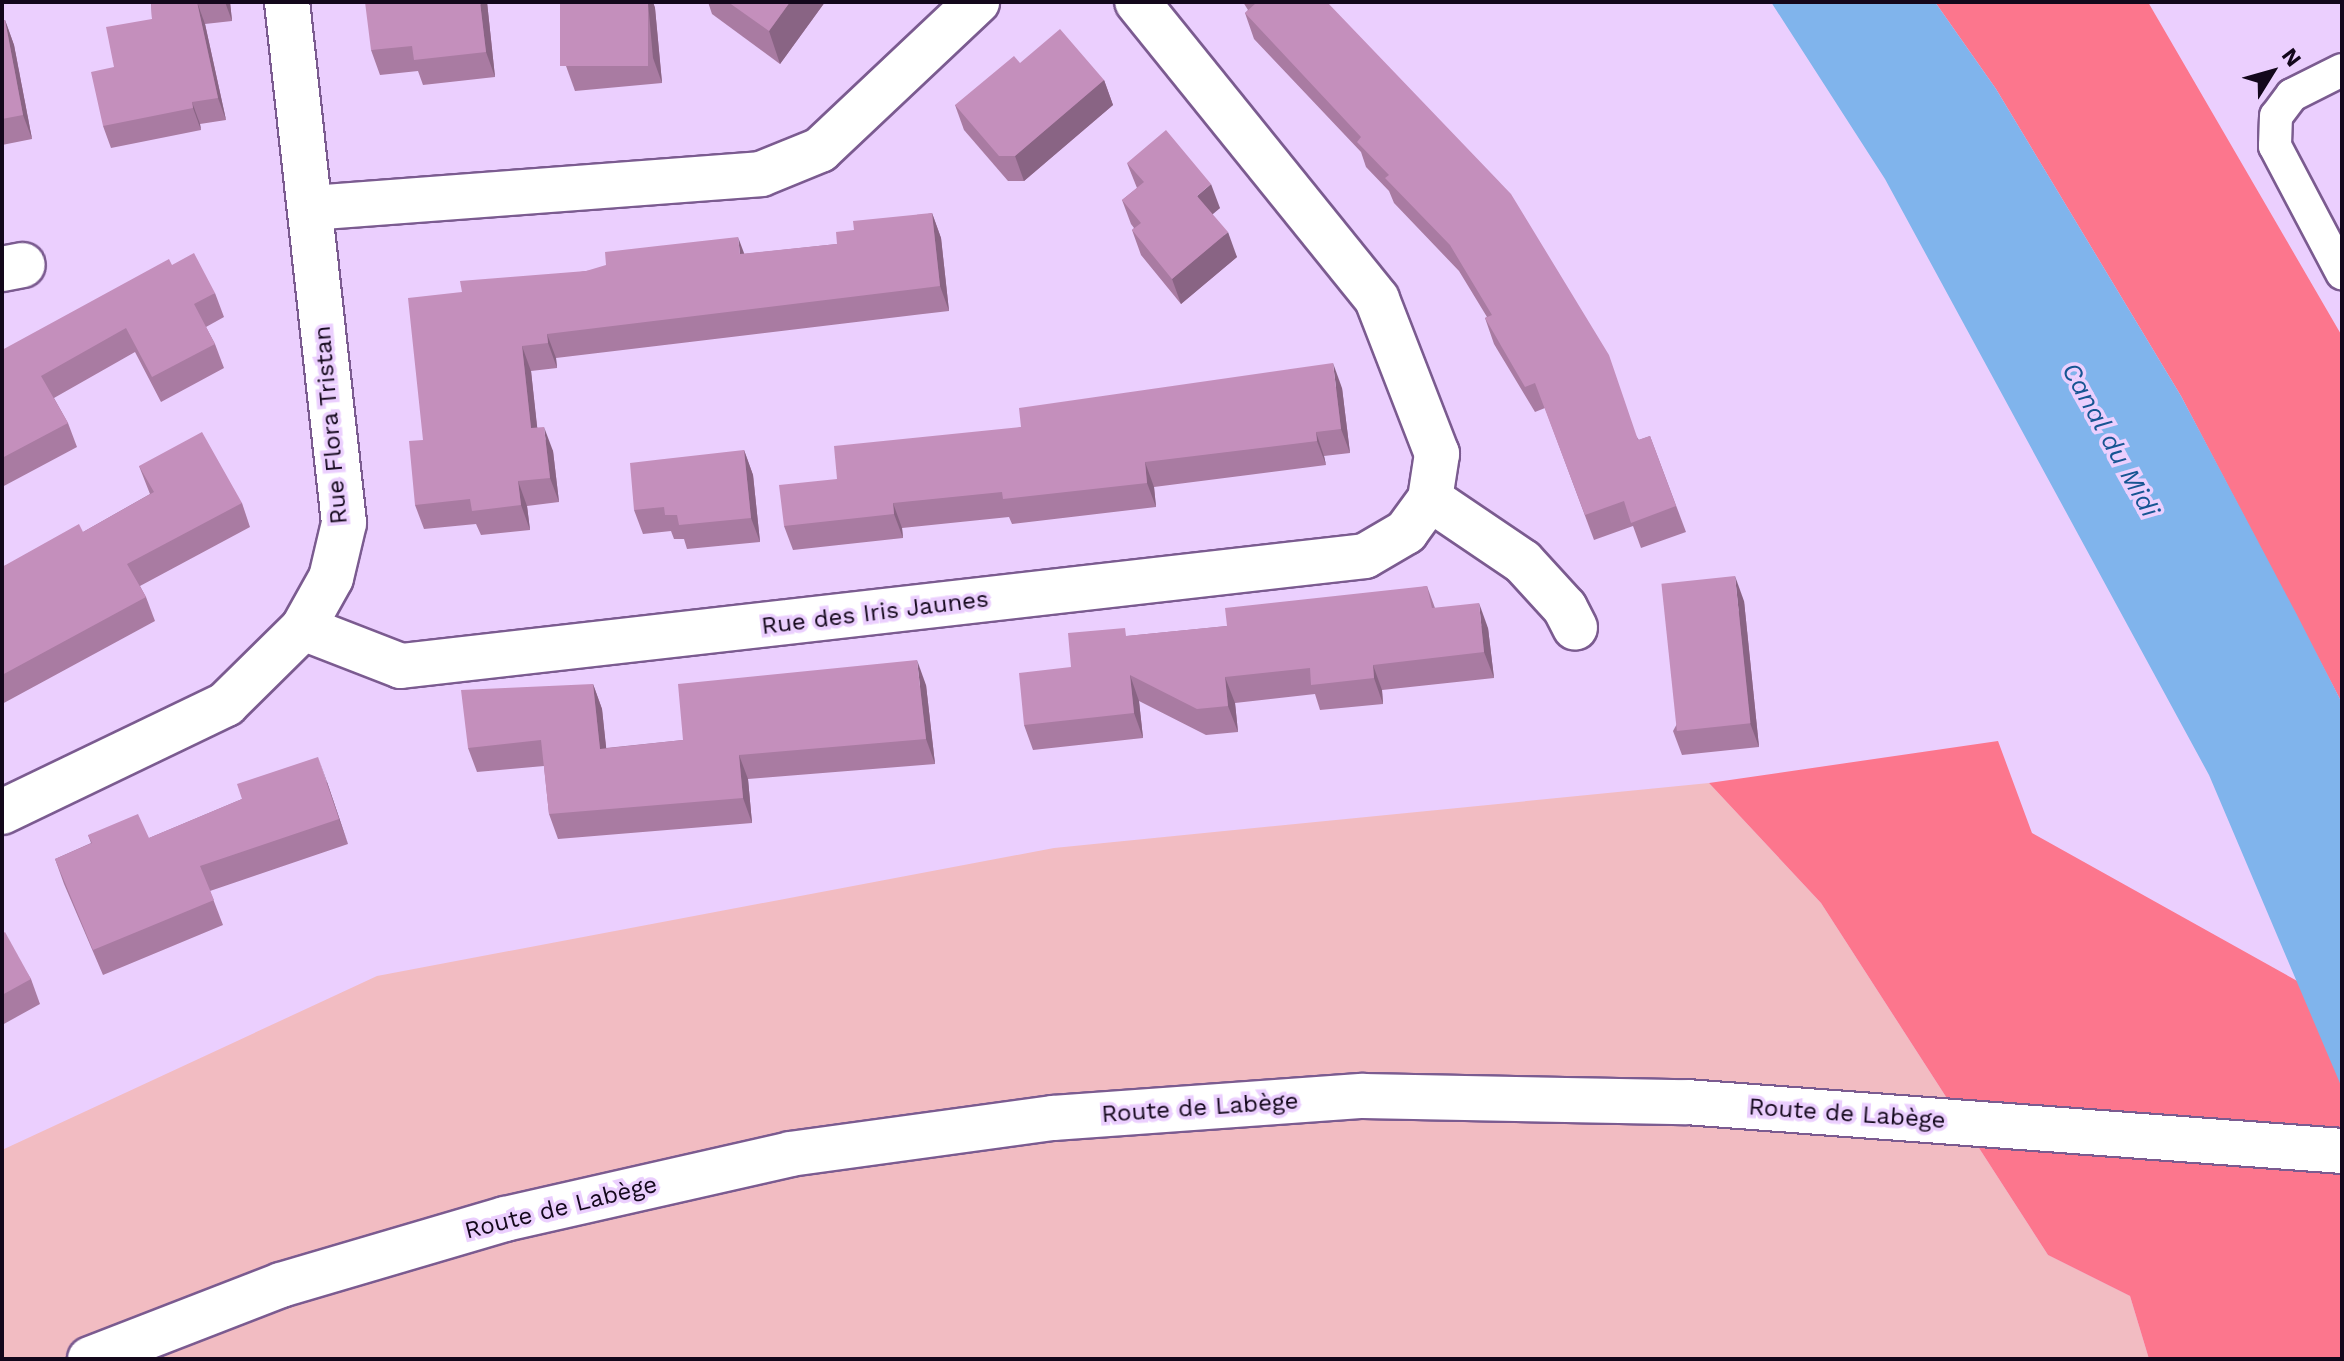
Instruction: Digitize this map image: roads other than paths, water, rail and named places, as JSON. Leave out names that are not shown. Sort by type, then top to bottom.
[{"type":"street","name":"Rue Flora Tristan","points":[[2,812],[226,704],[303,628],[331,578],[344,523],[287,2]]},
{"type":"street","points":[[311,208],[761,174],[820,150],[977,2]]},
{"type":"street","name":"Rue des Iris Jaunes","points":[[303,628],[401,666],[1365,556],[1406,532],[1430,499],[1437,454],[1377,299],[1137,2]]},
{"type":"street","points":[[1430,499],[1523,562],[1565,608],[1575,628]]},
{"type":"street","name":"Route de Labège","points":[[90,1359],[281,1285],[505,1219],[790,1154],[1053,1118],[1363,1096],[1670,1102],[2342,1151]]},
{"type":"lane","points":[[2342,70],[2292,95],[2276,116],[2275,146],[2342,273]]},
{"type":"water","name":"Canal du Midi","points":[[1771,2],[1935,2],[1996,89],[2181,396],[2296,613],[2342,703],[2342,1088],[2209,775],[1885,179]]}]
